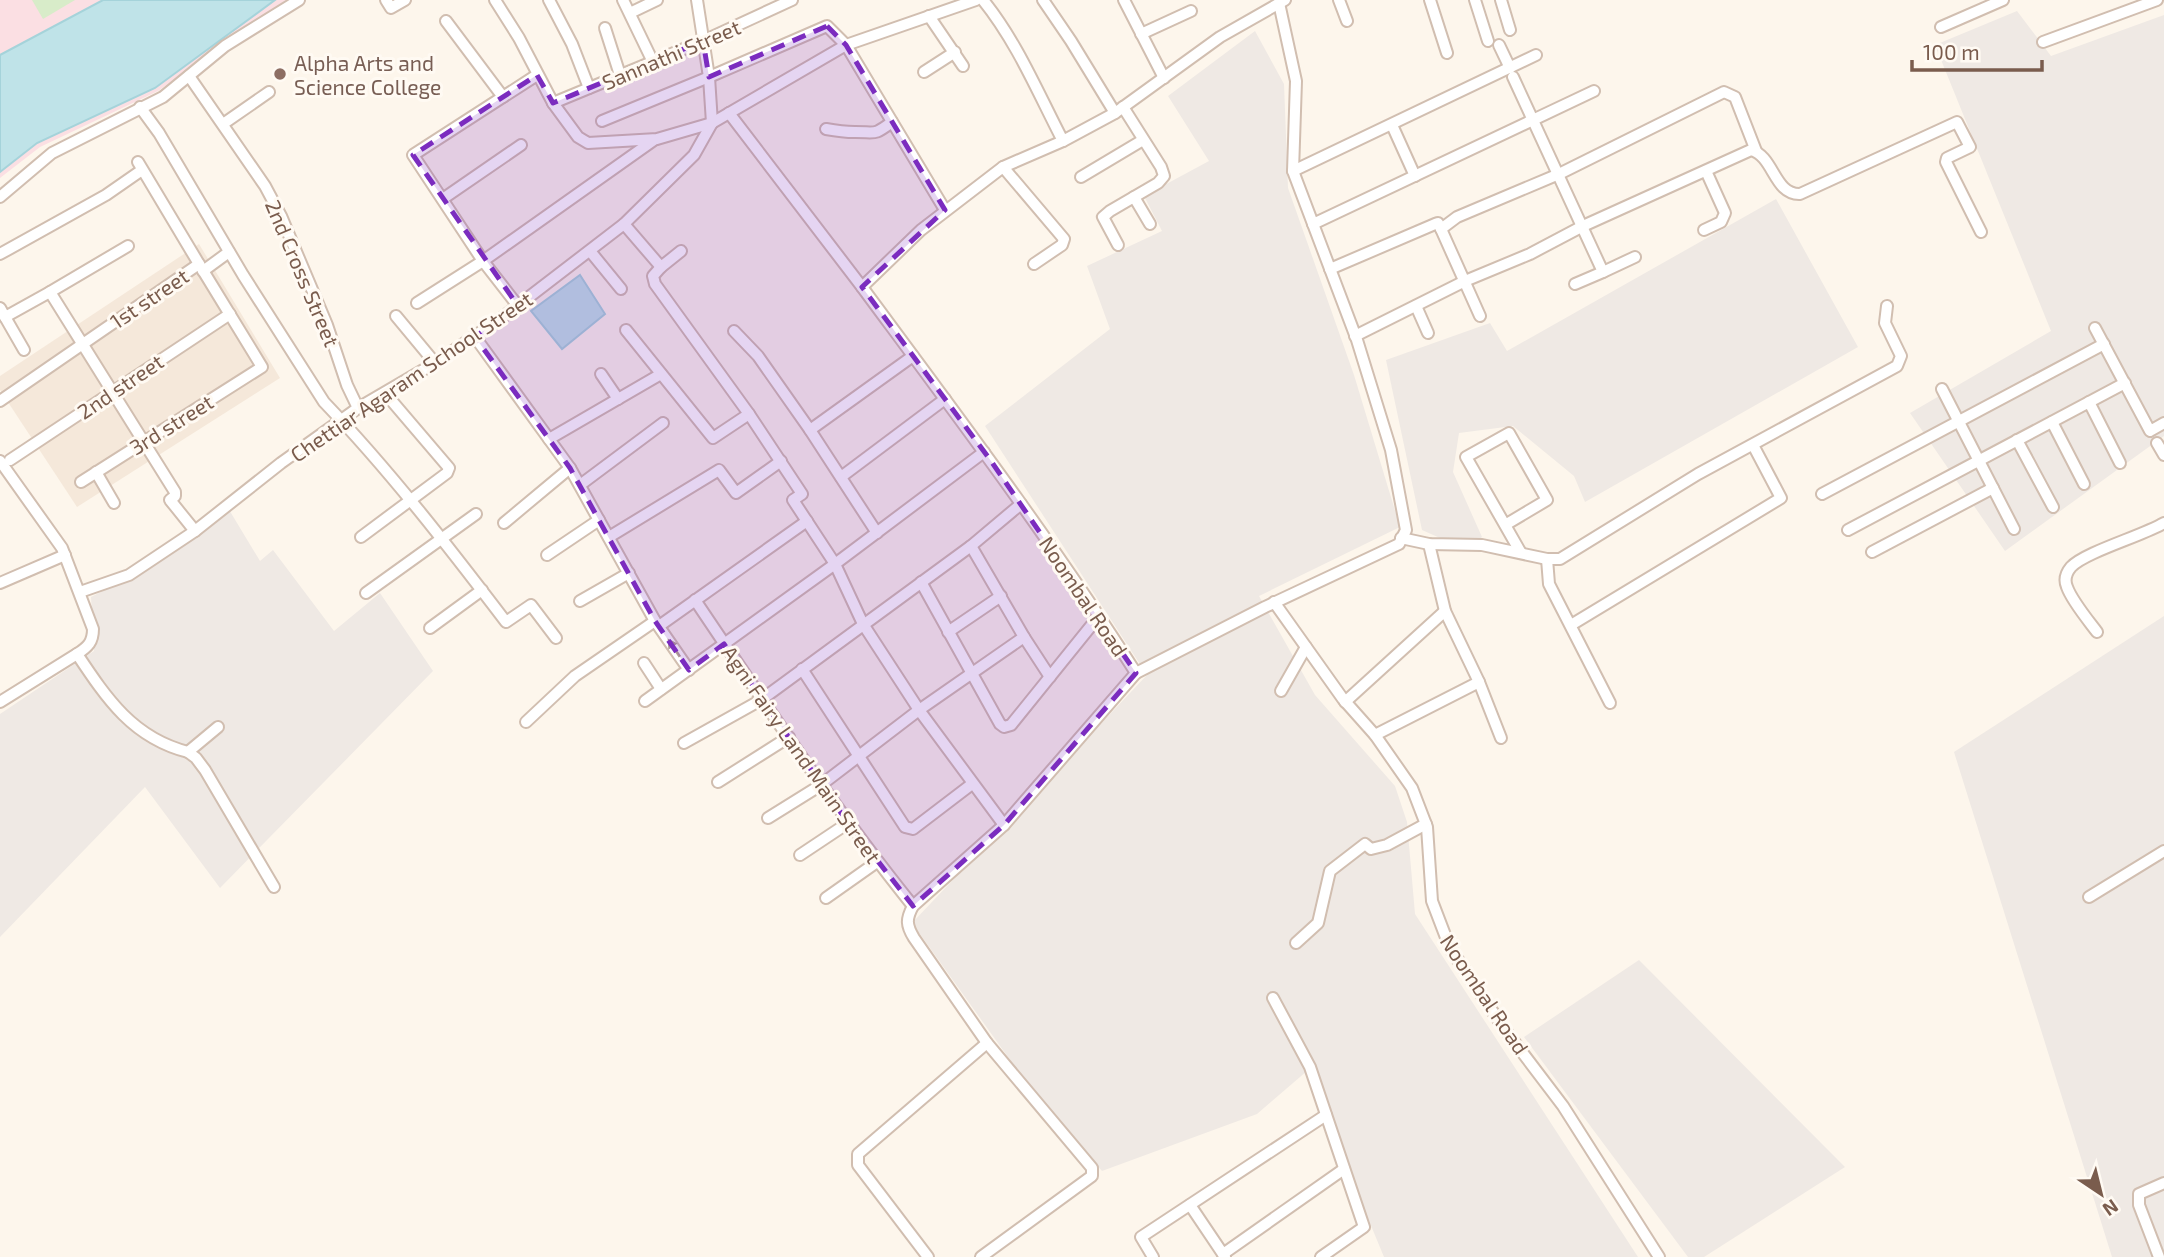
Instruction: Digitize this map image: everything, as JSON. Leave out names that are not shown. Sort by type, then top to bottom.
[{"type":"street","points":[[0,197],[52,153],[163,97],[225,46],[299,0]]},
{"type":"street","points":[[386,0],[391,8],[405,0]]},
{"type":"street","points":[[495,0],[519,38],[553,103],[578,137],[588,143],[657,139],[712,123],[846,44],[976,0]]},
{"type":"street","points":[[549,0],[572,44],[589,88]]},
{"type":"street","points":[[623,0],[653,62]]},
{"type":"street","points":[[632,12],[657,0]]},
{"type":"street","points":[[697,0],[709,77],[712,123]]},
{"type":"street","points":[[983,0],[1001,22],[1017,50],[1063,141]]},
{"type":"street","points":[[1043,0],[1119,110],[1143,139],[1164,176],[1158,183],[1103,217],[1118,245]]},
{"type":"street","points":[[1124,0],[1164,78]]},
{"type":"street","points":[[1339,0],[1347,21]]},
{"type":"street","points":[[1430,0],[1447,54]]},
{"type":"street","points":[[1475,0],[1493,43],[1512,73],[1534,119],[1603,272]]},
{"type":"street","points":[[1501,0],[1510,30]]},
{"type":"street","points":[[1941,27],[2003,0]]},
{"type":"street","points":[[2043,42],[2157,0]]},
{"type":"street","name":"Sannathi Street","points":[[553,103],[703,41],[791,1]]},
{"type":"street","points":[[862,287],[945,209],[1003,167],[1063,141],[1119,110],[1220,37],[1282,2],[1296,81],[1293,171],[1355,336],[1391,450],[1405,530],[1399,544],[1274,602],[1136,673]]},
{"type":"street","points":[[1141,34],[1191,11]]},
{"type":"street","points":[[929,16],[962,66]]},
{"type":"street","points":[[446,22],[503,97]]},
{"type":"street","points":[[602,121],[822,26],[830,28],[846,44],[945,209]]},
{"type":"street","points":[[605,28],[621,75]]},
{"type":"street","points":[[924,72],[955,52]]},
{"type":"street","points":[[1293,171],[1512,73],[1536,55]]},
{"type":"street","points":[[519,306],[482,261],[444,198],[413,155],[537,75]]},
{"type":"street","name":"2nd Cross Street","points":[[189,76],[265,186],[281,216],[327,325],[347,385],[358,408]]},
{"type":"street","points":[[1313,225],[1594,91]]},
{"type":"street","points":[[223,124],[269,92]]},
{"type":"street","points":[[1441,229],[1457,217],[1559,174],[1724,92],[1735,97],[1756,151],[1786,191],[1792,195],[1800,194],[1957,122],[1970,147],[1948,158],[1946,162],[1981,232]]},
{"type":"street","points":[[140,107],[174,156],[229,252],[324,402],[412,500],[506,622],[531,605],[556,638]]},
{"type":"street","name":"Noombal Road","points":[[729,113],[984,452],[1136,673],[1004,825],[913,906]]},
{"type":"street","points":[[826,129],[847,134],[873,134],[892,121]]},
{"type":"street","name":"Chettiar Agaram School Street","points":[[80,592],[129,575],[195,530],[342,419],[435,363],[519,306],[624,224],[694,155],[712,123]]},
{"type":"street","points":[[1392,125],[1415,176]]},
{"type":"street","points":[[417,303],[657,139]]},
{"type":"street","points":[[1081,177],[1143,139]]},
{"type":"street","points":[[444,198],[521,145]]},
{"type":"street","points":[[1355,336],[1465,281],[1530,254],[1583,226],[1744,153],[1756,151]]},
{"type":"street","points":[[0,254],[106,195],[140,166],[201,267],[229,252]]},
{"type":"street","points":[[1003,167],[1064,239],[1062,245],[1034,264]]},
{"type":"street","points":[[1704,230],[1721,222],[1725,213],[1706,171]]},
{"type":"street","points":[[1134,197],[1150,224]]},
{"type":"street","points":[[1330,270],[1438,223],[1480,316]]},
{"type":"street","points":[[624,224],[661,267]]},
{"type":"street","points":[[24,350],[3,312],[50,292],[128,246]]},
{"type":"street","points":[[590,251],[621,289]]},
{"type":"street","points":[[681,251],[653,276],[655,284],[781,461],[802,494],[793,500],[835,564],[863,624],[919,710],[1004,825]]},
{"type":"street","points":[[1575,284],[1634,257]]},
{"type":"street","name":"1st street","points":[[0,401],[81,344],[201,267],[262,367]]},
{"type":"street","points":[[50,292],[175,492],[175,496],[170,500],[195,530]]},
{"type":"street","points":[[1416,306],[1428,333]]},
{"type":"street","points":[[1401,538],[1429,544],[1482,545],[1547,559],[1560,559],[1698,474],[1896,366],[1901,356],[1885,323],[1887,306]]},
{"type":"street","name":"2nd street","points":[[5,460],[230,314]]},
{"type":"street","points":[[396,316],[435,363]]},
{"type":"street","points":[[2095,328],[2150,431],[2164,423]]},
{"type":"street","points":[[626,330],[713,438],[749,414]]},
{"type":"street","points":[[734,331],[758,356],[877,533]]},
{"type":"street","points":[[475,337],[570,468],[657,624],[689,670]]},
{"type":"street","points":[[1822,494],[2104,344]]},
{"type":"street","points":[[810,430],[913,356]]},
{"type":"street","name":"3rd street","points":[[81,481],[262,367]]},
{"type":"street","points":[[601,374],[618,399]]},
{"type":"street","points":[[549,439],[661,374]]},
{"type":"street","points":[[1848,530],[2125,383]]},
{"type":"street","points":[[1942,390],[2014,529]]},
{"type":"street","points":[[361,537],[447,473],[449,468],[385,393]]},
{"type":"street","points":[[841,477],[945,399]]},
{"type":"street","points":[[2089,402],[2120,463]]},
{"type":"street","points":[[2052,422],[2084,484]]},
{"type":"street","points":[[580,485],[663,423]]},
{"type":"street","points":[[1521,553],[1466,457],[1509,433],[1547,500]]},
{"type":"street","points":[[2017,440],[2053,507]]},
{"type":"street","points":[[2157,443],[2164,455]]},
{"type":"street","points":[[1570,625],[1777,502],[1781,498],[1780,495],[1753,445]]},
{"type":"street","points":[[645,701],[984,452]]},
{"type":"street","points":[[0,702],[77,654],[93,639],[93,629],[65,555],[5,460]]},
{"type":"street","points":[[609,537],[719,470],[737,493],[781,461]]},
{"type":"street","points":[[504,523],[570,468]]},
{"type":"street","points":[[96,472],[114,503]]},
{"type":"street","points":[[1872,552],[1993,488]]},
{"type":"street","points":[[1505,525],[1558,494]]},
{"type":"street","points":[[684,743],[761,699],[971,546],[1021,504]]},
{"type":"street","points":[[366,593],[476,514]]},
{"type":"street","points":[[547,555],[599,520]]},
{"type":"street","points":[[526,722],[575,676],[695,600],[807,521]]},
{"type":"street","points":[[2096,632],[2067,587],[2066,576],[2072,565],[2164,523]]},
{"type":"street","points":[[1429,544],[1445,611],[1479,682],[1501,738]]},
{"type":"street","points":[[971,546],[1050,677]]},
{"type":"street","points":[[0,583],[65,555]]},
{"type":"street","points":[[1547,559],[1549,584],[1610,703]]},
{"type":"street","points":[[580,601],[629,573]]},
{"type":"street","points":[[921,582],[1004,727],[1011,725],[1099,616]]},
{"type":"street","points":[[430,628],[482,590]]},
{"type":"street","points":[[948,632],[1001,596]]},
{"type":"street","name":"Agni Fairy Land Main Street","points":[[695,600],[848,823],[913,906]]},
{"type":"street","name":"Noombal Road","points":[[1274,602],[1345,702],[1375,735],[1412,788],[1426,824],[1431,897],[1450,948],[1503,1027],[1563,1106],[1659,1257]]},
{"type":"street","points":[[1345,702],[1445,611]]},
{"type":"street","points":[[768,818],[821,785],[919,710],[1024,637]]},
{"type":"street","points":[[1281,691],[1306,647]]},
{"type":"street","points":[[77,654],[113,705],[133,726],[142,733],[196,758],[274,887]]},
{"type":"street","points":[[644,663],[661,689]]},
{"type":"street","points":[[802,669],[905,827],[912,829],[972,784]]},
{"type":"street","points":[[1375,735],[1479,682]]},
{"type":"street","points":[[188,752],[218,727]]},
{"type":"street","points":[[718,782],[789,737]]},
{"type":"street","points":[[800,855],[848,823]]},
{"type":"street","points":[[1296,943],[1318,923],[1331,871],[1365,844],[1371,849],[1387,845],[1426,824]]},
{"type":"street","points":[[2089,897],[2164,851]]},
{"type":"street","points":[[826,898],[877,862]]},
{"type":"street","points":[[913,906],[907,916],[906,926],[987,1043],[1092,1168],[1092,1176],[981,1257]]},
{"type":"street","points":[[1273,998],[1310,1066],[1364,1227],[1321,1257]]},
{"type":"street","points":[[928,1257],[858,1165],[858,1154],[987,1043]]},
{"type":"street","points":[[1153,1257],[1141,1237],[1326,1115]]},
{"type":"street","points":[[1190,1205],[1224,1255],[1345,1169]]},
{"type":"street","points":[[2159,1257],[2139,1205],[2139,1194],[2164,1183]]},
{"type":"highlighted area","points":[[827,26],[846,45],[945,210],[862,287],[991,461],[1136,673],[1004,825],[913,906],[848,823],[724,644],[689,670],[655,621],[570,468],[475,337],[518,306],[413,155],[537,75],[553,103],[703,41],[709,77]]},
{"type":"shaded area","points":[[0,0],[286,0],[158,91],[40,147],[0,178]]},
{"type":"shaded area","points":[[2017,11],[2051,56],[2164,15],[2164,436],[2005,551],[1910,413],[2051,331],[1935,45]]},
{"type":"shaded area","points":[[1255,31],[1284,84],[1288,188],[1354,375],[1400,527],[1259,596],[1315,695],[1395,786],[1407,822],[1415,914],[1638,1257],[1384,1257],[1307,1071],[1257,1114],[1102,1171],[1028,1085],[912,923],[1147,675],[985,426],[1110,329],[1087,266],[1162,231],[1144,196],[1209,161],[1168,96]]},
{"type":"shaded area","points":[[1776,199],[1858,347],[1585,502],[1574,476],[1513,426],[1459,433],[1453,472],[1482,537],[1467,550],[1422,530],[1386,360],[1490,323],[1507,351]]},
{"type":"shaded area","points":[[199,244],[280,378],[77,507],[0,390],[0,376]]},
{"type":"shaded area","points":[[228,508],[260,561],[273,550],[334,631],[380,593],[433,671],[220,888],[145,787],[0,937],[0,714],[94,651],[91,597],[160,562]]},
{"type":"shaded area","points":[[2164,616],[2164,1257],[2112,1257],[1954,752]]},
{"type":"shaded area","points":[[1639,960],[1845,1167],[1704,1257],[1688,1257],[1524,1037]]},
{"type":"green space","points":[[32,0],[75,0],[43,19]]},
{"type":"water","points":[[103,0],[275,0],[155,88],[37,143],[0,172],[0,55]]},
{"type":"water","points":[[580,275],[605,314],[562,349],[531,311]]},
{"type":"place","name":"Alpha Arts and Science College","points":[[280,74]]}]
